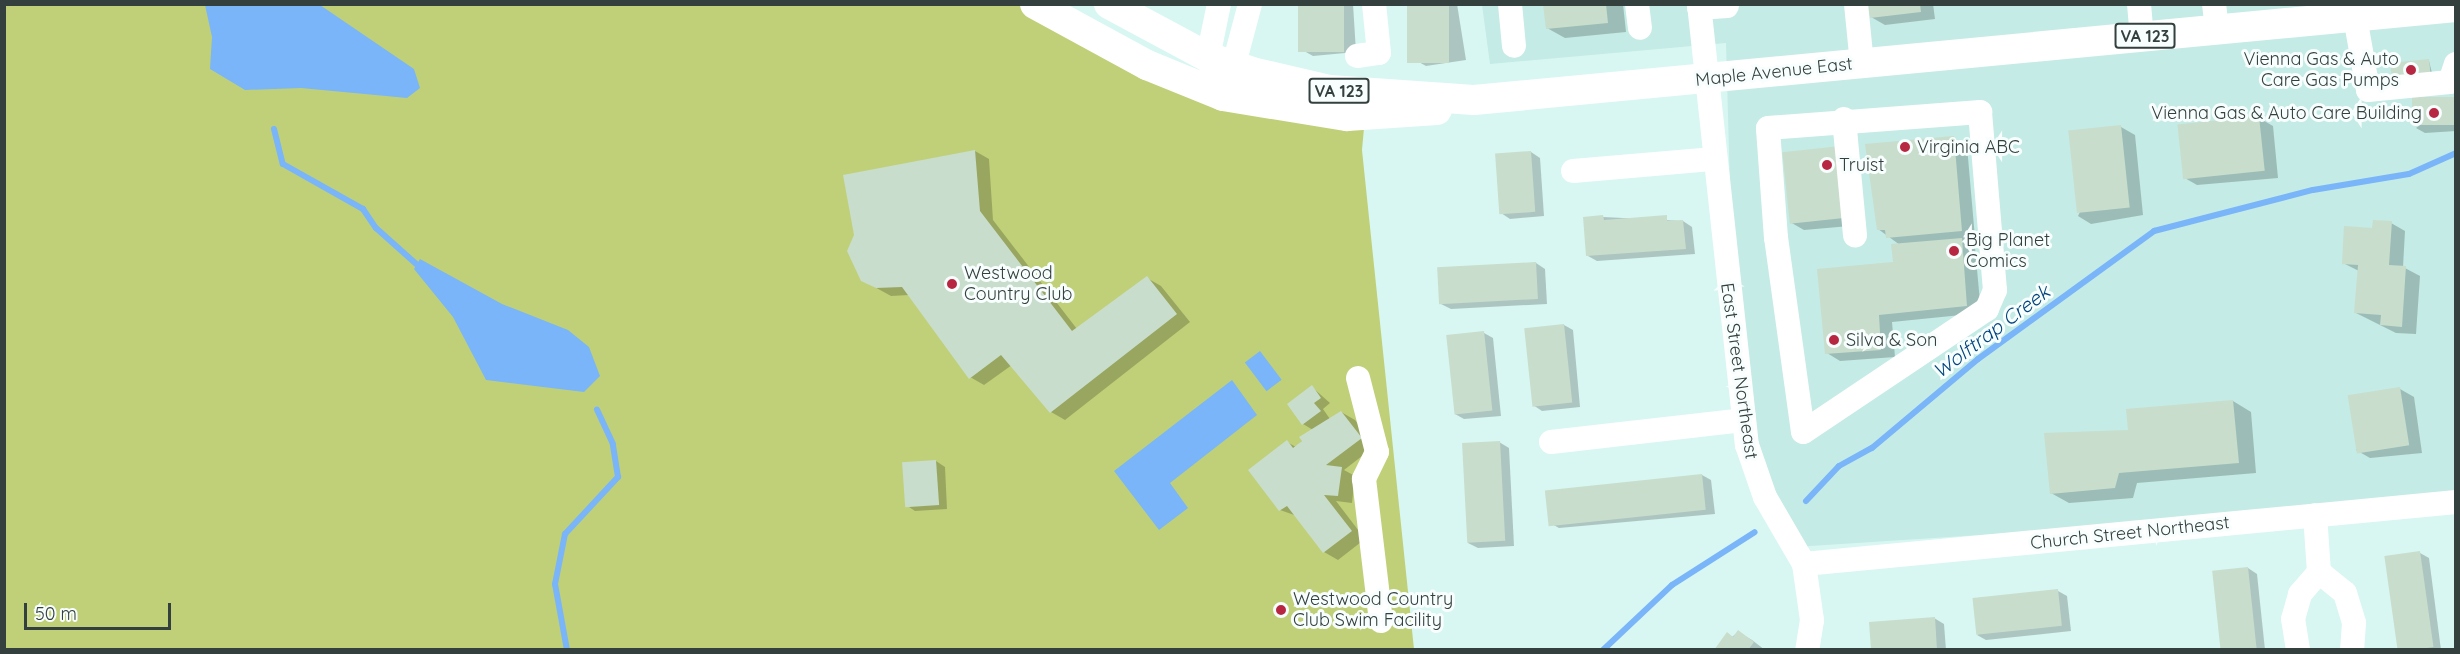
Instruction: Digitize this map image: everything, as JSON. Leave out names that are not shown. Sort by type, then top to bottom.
[{"type":"main road","name":"VA 123","points":[[1035,4],[1147,65],[1222,96],[1275,107],[1386,117],[1474,100]]},
{"type":"main road","name":"Maple Avenue East","points":[[1109,4],[1208,57],[1237,67],[1330,90],[1474,100],[2142,37],[2216,17],[2299,13],[2355,16],[2405,8],[2456,7]]},
{"type":"street","points":[[1219,4],[1208,57],[1222,96]]},
{"type":"street","points":[[1222,96],[1237,67],[1250,4]]},
{"type":"street","points":[[1357,56],[1379,53],[1374,4]]},
{"type":"street","points":[[1510,4],[1514,46]]},
{"type":"street","points":[[1637,4],[1640,28]]},
{"type":"street","points":[[1856,4],[1862,64]]},
{"type":"street","points":[[2139,4],[2142,37]]},
{"type":"street","points":[[1699,6],[1727,6]]},
{"type":"street","name":"East Street Northeast","points":[[1699,6],[1743,420],[1754,473],[1804,564],[1812,620],[1807,650]]},
{"type":"street","points":[[2355,16],[2368,90],[2450,82],[2456,64]]},
{"type":"street","points":[[1980,112],[1995,290],[1987,309],[1803,432],[1776,238],[1768,128],[1844,119],[1980,112]]},
{"type":"street","points":[[1844,119],[1855,235]]},
{"type":"street","points":[[1573,171],[1714,159]]},
{"type":"street","points":[[1358,378],[1377,452],[1364,478],[1381,621]]},
{"type":"street","points":[[1551,442],[1743,420]]},
{"type":"street","name":"Church Street Northeast","points":[[1804,564],[2456,501]]},
{"type":"street","points":[[2298,650],[2293,619],[2300,594],[2319,572],[2315,515]]},
{"type":"street","points":[[2319,572],[2345,592],[2354,623],[2352,650]]},
{"type":"shaded area","points":[[1482,5],[2455,5],[2455,491],[2241,518],[1795,547],[1737,443],[1726,43],[1490,64]]},
{"type":"green space","name":"Westwood Country Club","points":[[4,5],[1035,5],[1223,96],[1365,117],[1362,150],[1414,649],[5,649]]},
{"type":"water","points":[[205,5],[320,5],[414,69],[420,88],[407,98],[301,88],[245,90],[210,69],[212,37]]},
{"type":"water","points":[[420,259],[502,304],[568,330],[589,347],[600,376],[584,392],[486,380],[453,317],[414,269]]},
{"type":"water","points":[[1260,351],[1282,380],[1266,391],[1245,362]]},
{"type":"water","points":[[1232,380],[1257,415],[1170,483],[1188,508],[1159,530],[1114,471]]},
{"type":"building","points":[[1298,4],[1344,4],[1344,52],[1298,52]]},
{"type":"building","points":[[1543,4],[1606,4],[1608,23],[1546,29]]},
{"type":"building","points":[[1868,4],[1920,4],[1921,12],[1870,18]]},
{"type":"building","points":[[1407,5],[1449,5],[1449,63],[1407,63]]},
{"type":"building","name":"Vienna Gas & Auto Care Gas Pumps","points":[[2429,59],[2431,79],[2392,83],[2390,63]]},
{"type":"building","name":"Vienna Gas & Auto Care Building","points":[[2412,97],[2456,97],[2456,125],[2412,125]]},
{"type":"building","points":[[2259,116],[2265,171],[2183,179],[2177,125]]},
{"type":"building","points":[[2121,125],[2130,208],[2077,213],[2068,131]]},
{"type":"building","points":[[1954,136],[1962,231],[1886,238],[1885,230],[1877,230],[1865,144]]},
{"type":"building","points":[[1841,146],[1849,218],[1790,224],[1782,152]]},
{"type":"building","name":"Westwood Country Club","points":[[975,150],[980,211],[1072,331],[1147,276],[1177,314],[1050,413],[1001,355],[969,379],[902,287],[876,288],[861,281],[847,251],[854,235],[843,175]]},
{"type":"building","points":[[1531,151],[1535,212],[1499,214],[1495,154]]},
{"type":"building","points":[[1603,215],[1604,220],[1667,215],[1667,221],[1683,220],[1686,249],[1586,256],[1583,217]]},
{"type":"building","points":[[2373,220],[2392,221],[2389,265],[2406,266],[2402,327],[2380,325],[2381,315],[2354,313],[2358,265],[2342,264],[2344,226],[2372,228]]},
{"type":"building","points":[[1962,238],[1967,306],[1879,315],[1881,350],[1825,354],[1817,269],[1893,262],[1891,244]]},
{"type":"building","points":[[1536,262],[1538,299],[1439,304],[1437,267]]},
{"type":"building","points":[[1564,324],[1572,403],[1532,407],[1524,328]]},
{"type":"building","points":[[1484,331],[1492,411],[1455,415],[1446,335]]},
{"type":"building","points":[[1312,385],[1321,398],[1314,403],[1321,411],[1302,425],[1287,404]]},
{"type":"building","points":[[2400,387],[2409,445],[2357,454],[2348,395]]},
{"type":"building","points":[[2233,400],[2239,463],[2119,473],[2115,488],[2050,494],[2044,433],[2128,430],[2126,409]]},
{"type":"building","points":[[1341,411],[1362,438],[1326,465],[1342,467],[1338,496],[1324,495],[1352,531],[1323,553],[1287,506],[1279,511],[1248,470],[1287,440],[1293,448],[1302,441],[1299,437]]},
{"type":"building","points":[[1500,441],[1505,541],[1467,543],[1462,443]]},
{"type":"building","points":[[936,460],[939,505],[905,507],[902,462]]},
{"type":"building","points":[[1702,474],[1706,510],[1549,526],[1545,491]]},
{"type":"building","points":[[2420,551],[2433,647],[2398,650],[2384,556]]},
{"type":"building","points":[[2248,567],[2257,650],[2221,650],[2212,571]]},
{"type":"building","points":[[2058,589],[2062,626],[1976,635],[1972,598]]},
{"type":"building","points":[[1935,617],[1937,650],[1871,650],[1869,622]]},
{"type":"building","points":[[1738,630],[1754,642],[1748,650],[1714,650],[1727,632],[1733,637]]},
{"type":"waterway","points":[[274,129],[283,164],[363,209],[376,228],[423,270]]},
{"type":"waterway","name":"Wolftrap Creek","points":[[1806,501],[1839,466],[1872,448],[1978,359],[2154,231],[2313,190],[2409,174],[2456,153]]},
{"type":"waterway","points":[[567,650],[555,584],[565,534],[618,477],[613,444],[597,410]]},
{"type":"waterway","name":"Wolftrap Creek","points":[[1603,650],[1672,585],[1755,532]]},
{"type":"place","name":"Vienna Gas & Auto Care Gas Pumps","points":[[2411,70]]},
{"type":"place","name":"Vienna Gas & Auto Care Building","points":[[2434,113]]},
{"type":"place","name":"Virginia ABC","points":[[1905,147]]},
{"type":"place","name":"Truist","points":[[1827,165]]},
{"type":"place","name":"Big Planet Comics","points":[[1954,251]]},
{"type":"place","name":"Westwood Country Club","points":[[952,284]]},
{"type":"place","name":"Silva & Son","points":[[1834,340]]},
{"type":"place","name":"Westwood Country Club Swim Facility","points":[[1281,610]]}]
